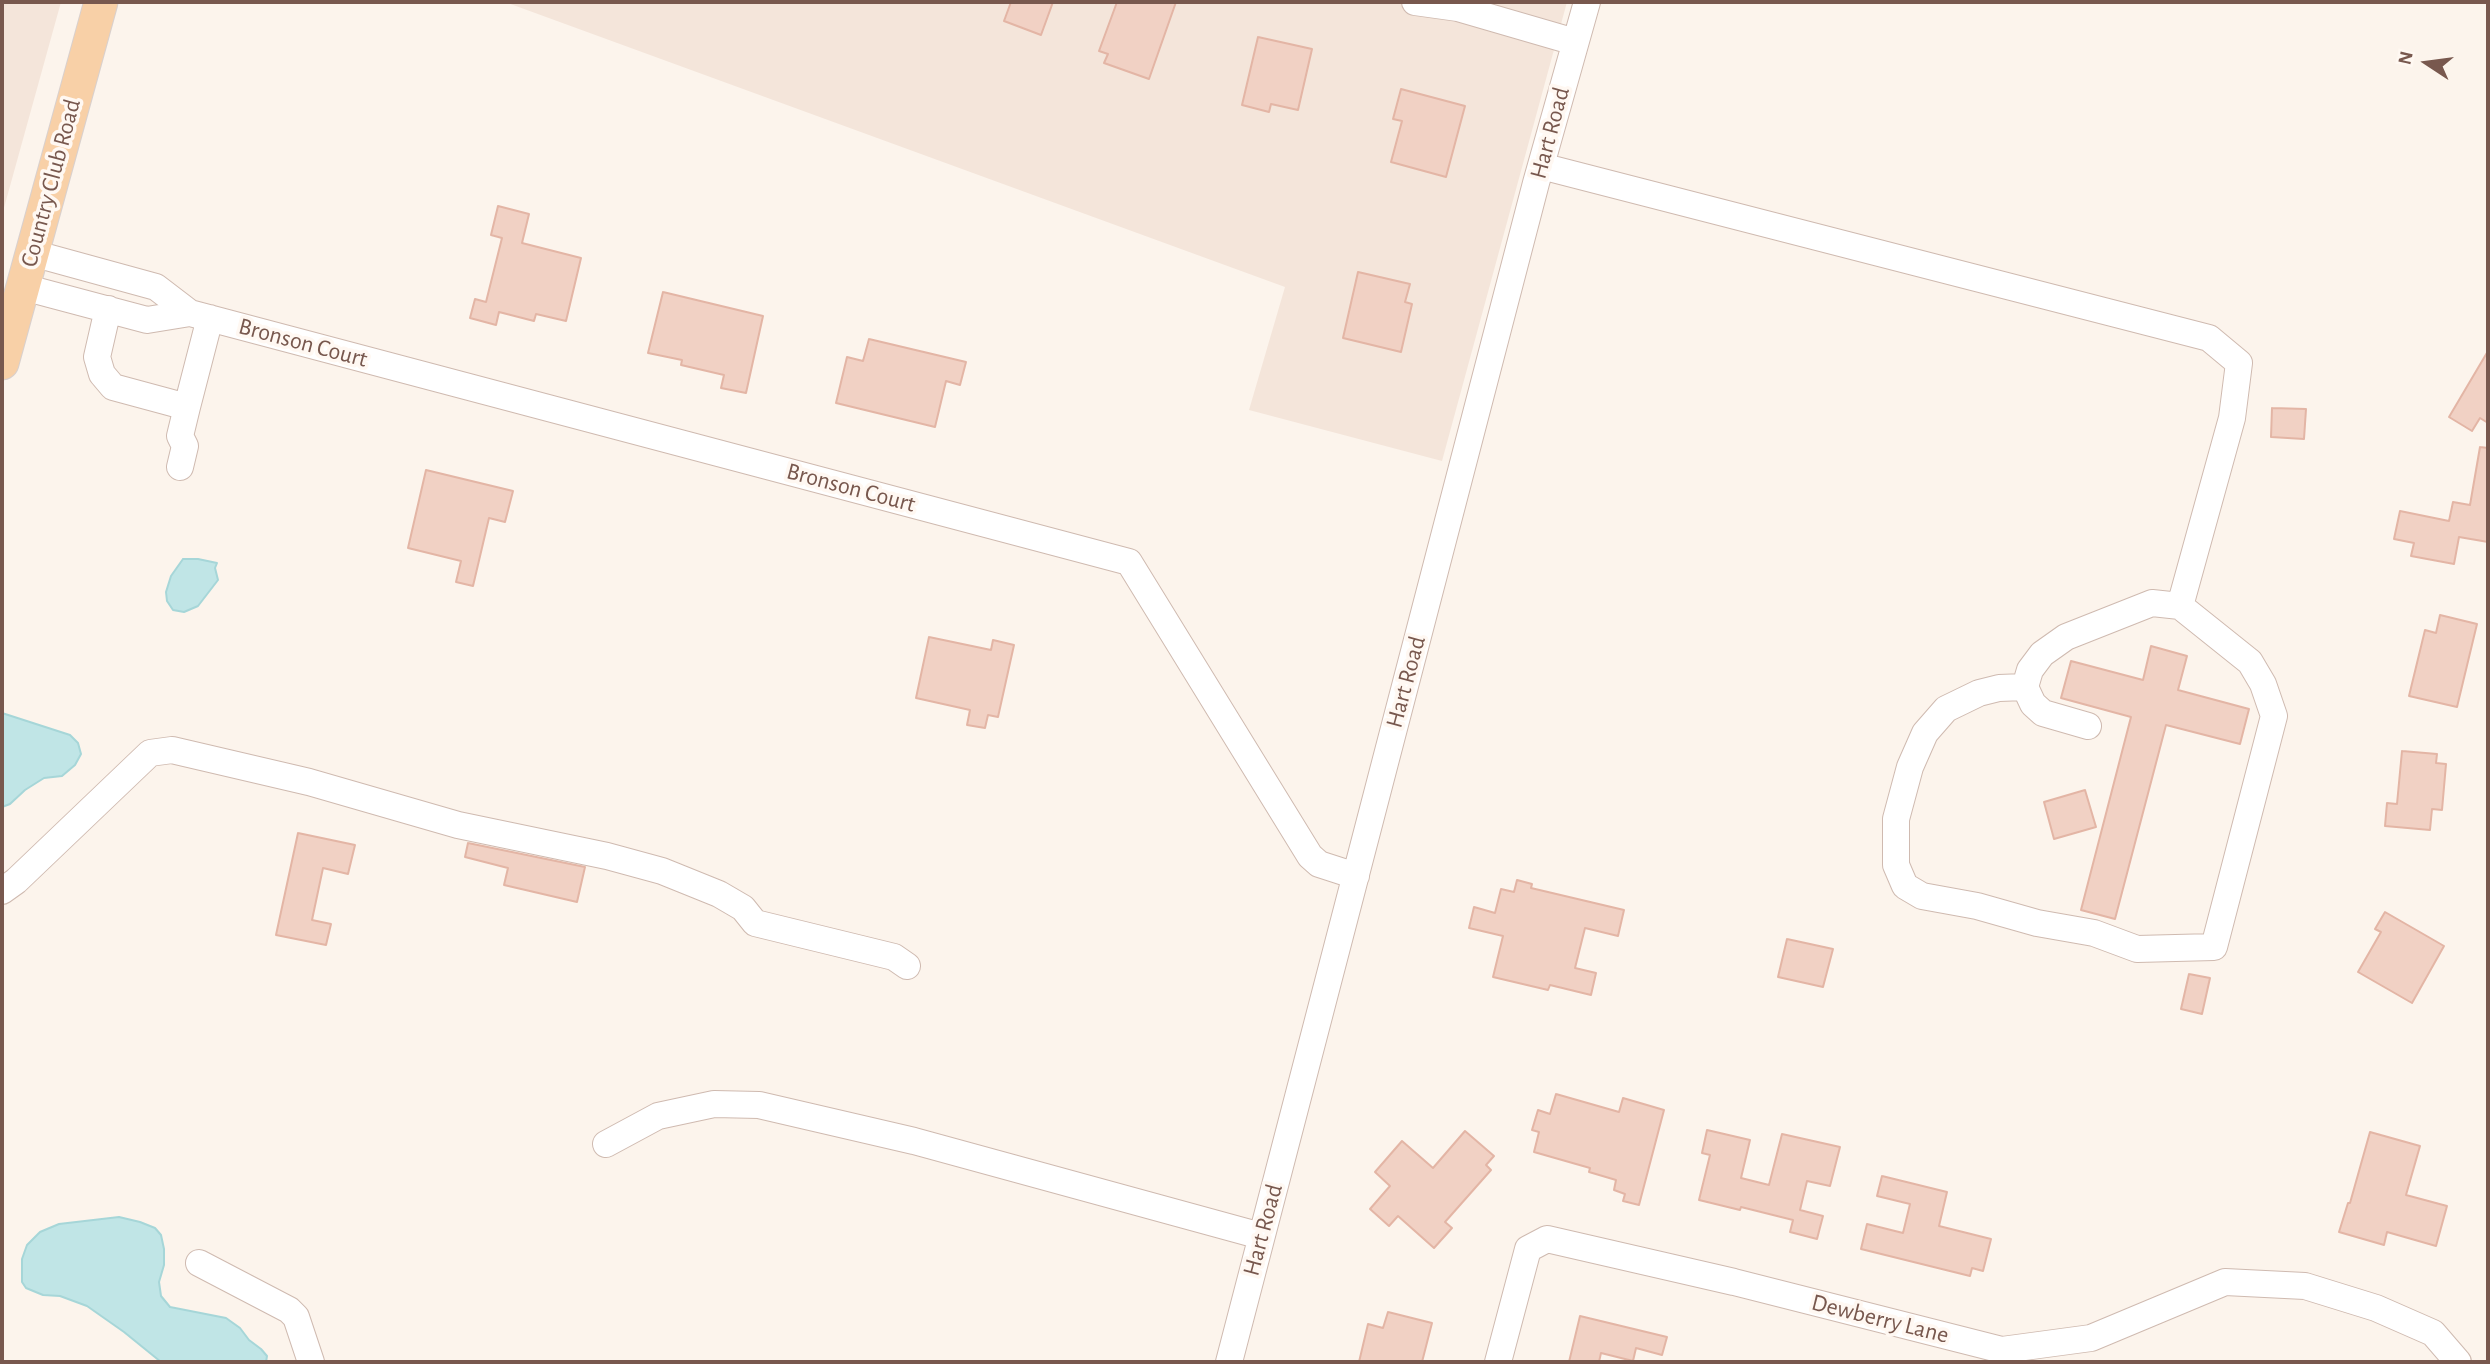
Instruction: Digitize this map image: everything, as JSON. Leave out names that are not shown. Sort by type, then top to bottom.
[{"type":"main road","name":"Country Club Road","points":[[2,363],[101,2]]},
{"type":"street","points":[[1415,2],[1458,8],[1576,42]]},
{"type":"street","name":"Hart Road","points":[[1228,1362],[1541,166],[1587,2]]},
{"type":"street","points":[[1541,166],[2209,338],[2239,363],[2232,418],[2180,606]]},
{"type":"street","name":"Bronson Court","points":[[32,253],[156,287],[200,316],[1129,562],[1310,856],[1319,864],[1356,876]]},
{"type":"street","name":"Bronson Court","points":[[23,287],[147,320],[200,316]]},
{"type":"street","points":[[108,309],[97,357],[102,374],[113,387],[187,407]]},
{"type":"street","points":[[180,467],[185,446],[180,436],[187,407],[200,316]]},
{"type":"street","points":[[2025,687],[1999,688],[1979,693],[1946,709],[1925,733],[1910,767],[1896,819],[1896,865],[1905,886],[1922,896],[1977,906],[2037,923],[2094,933],[2137,950],[2214,947],[2274,716],[2263,684],[2250,662],[2180,606],[2152,603],[2067,637],[2042,654],[2030,670],[2025,687],[2033,704],[2043,713],[2088,726]]},
{"type":"street","points":[[2,891],[16,881],[150,752],[172,750],[309,782],[458,825],[607,856],[663,871],[719,894],[743,908],[755,923],[894,957],[907,967]]},
{"type":"street","points":[[606,1144],[658,1116],[714,1104],[759,1105],[914,1141],[1261,1236]]},
{"type":"street","name":"Dewberry Lane","points":[[1498,1362],[1528,1249],[1547,1239],[1734,1282],[2002,1350],[2091,1338],[2225,1282],[2305,1286],[2376,1308],[2433,1333],[2458,1362]]},
{"type":"street","points":[[199,1263],[289,1310],[296,1317],[311,1362]]},
{"type":"shaded area","points":[[2,2],[61,2],[2,215]]},
{"type":"shaded area","points":[[505,2],[1567,2],[1442,461],[1249,410],[1285,287]]},
{"type":"water","points":[[183,559],[217,563],[215,568],[218,580],[198,606],[184,612],[173,610],[167,601],[166,592],[171,576]]},
{"type":"water","points":[[2,713],[70,735],[78,743],[81,754],[75,765],[62,776],[44,778],[2,807]]},
{"type":"water","points":[[119,1217],[155,1228],[161,1235],[164,1265],[159,1282],[161,1296],[170,1307],[226,1318],[261,1349],[267,1356],[266,1362],[161,1362],[87,1306],[26,1288],[22,1282],[22,1259],[27,1245],[40,1232],[59,1224]]},
{"type":"building","points":[[1011,2],[1053,2],[1041,35],[1004,21]]},
{"type":"building","points":[[1117,2],[1176,2],[1149,79],[1104,63],[1108,54],[1099,51]]},
{"type":"building","points":[[1258,37],[1312,49],[1298,110],[1271,104],[1269,112],[1242,105]]},
{"type":"building","points":[[1401,89],[1465,106],[1446,177],[1391,162],[1402,121],[1393,119]]},
{"type":"building","points":[[498,206],[529,214],[522,243],[581,258],[566,321],[536,314],[534,321],[499,312],[496,325],[470,318],[475,299],[486,302],[502,238],[491,235]]},
{"type":"building","points":[[1358,272],[1410,284],[1405,302],[1412,304],[1401,352],[1343,338]]},
{"type":"building","points":[[663,292],[763,316],[746,393],[721,388],[724,375],[681,365],[682,360],[648,353]]},
{"type":"building","points":[[869,339],[966,362],[960,385],[946,381],[935,427],[836,403],[847,357],[863,361]]},
{"type":"building","points":[[2488,351],[2488,423],[2480,418],[2472,431],[2449,417]]},
{"type":"building","points":[[2272,408],[2306,409],[2304,439],[2271,437]]},
{"type":"building","points":[[2480,447],[2488,448],[2488,542],[2459,537],[2454,564],[2411,556],[2414,543],[2394,539],[2400,511],[2449,521],[2453,502],[2470,505]]},
{"type":"building","points":[[426,470],[513,491],[505,522],[489,518],[473,586],[456,582],[461,561],[408,548]]},
{"type":"building","points":[[2440,615],[2477,624],[2457,707],[2409,696],[2425,630],[2436,633]]},
{"type":"building","points":[[929,637],[991,650],[993,640],[1014,645],[998,717],[988,715],[985,728],[967,725],[970,710],[916,698]]},
{"type":"building","points":[[2151,646],[2187,656],[2178,690],[2249,709],[2240,744],[2166,725],[2115,919],[2081,910],[2131,717],[2061,698],[2071,661],[2143,680]]},
{"type":"building","points":[[2402,751],[2437,754],[2436,763],[2446,764],[2442,810],[2432,809],[2430,830],[2385,826],[2387,803],[2397,804]]},
{"type":"building","points":[[2085,790],[2096,827],[2054,839],[2044,802]]},
{"type":"building","points":[[298,833],[355,845],[348,874],[323,868],[312,920],[331,924],[326,945],[276,935]]},
{"type":"building","points":[[468,843],[585,867],[577,902],[504,885],[508,868],[465,857]]},
{"type":"building","points":[[1517,880],[1532,884],[1531,888],[1624,910],[1618,936],[1585,928],[1575,968],[1596,973],[1591,995],[1550,985],[1548,990],[1493,977],[1503,936],[1469,928],[1474,907],[1495,913],[1501,889],[1514,892]]},
{"type":"building","points":[[2385,912],[2444,946],[2412,1003],[2358,972],[2381,932],[2375,929]]},
{"type":"building","points":[[1787,939],[1833,949],[1823,987],[1778,977]]},
{"type":"building","points":[[2189,974],[2210,978],[2202,1014],[2181,1009]]},
{"type":"building","points":[[1556,1094],[1619,1112],[1623,1098],[1664,1110],[1639,1205],[1623,1201],[1625,1194],[1614,1190],[1616,1180],[1589,1172],[1590,1168],[1534,1152],[1539,1132],[1532,1130],[1538,1110],[1550,1114]]},
{"type":"building","points":[[1707,1130],[1750,1140],[1741,1178],[1769,1185],[1782,1134],[1840,1147],[1830,1186],[1807,1181],[1800,1210],[1823,1216],[1817,1239],[1790,1232],[1793,1220],[1699,1200],[1710,1155],[1702,1153]]},
{"type":"building","points":[[1465,1131],[1494,1156],[1486,1165],[1491,1170],[1445,1222],[1452,1228],[1434,1248],[1398,1216],[1389,1226],[1370,1209],[1390,1186],[1375,1172],[1402,1141],[1433,1168]]},
{"type":"building","points":[[2370,1132],[2420,1146],[2406,1195],[2447,1206],[2436,1246],[2387,1232],[2384,1245],[2339,1232]]},
{"type":"building","points":[[1882,1176],[1947,1192],[1939,1226],[1991,1239],[1983,1271],[1972,1268],[1970,1276],[1861,1249],[1867,1224],[1903,1233],[1910,1204],[1877,1196]]},
{"type":"building","points":[[1388,1312],[1432,1323],[1422,1362],[1359,1362],[1368,1324],[1383,1328]]},
{"type":"building","points":[[1580,1316],[1667,1337],[1662,1355],[1636,1348],[1633,1361],[1601,1353],[1599,1362],[1569,1362]]}]
